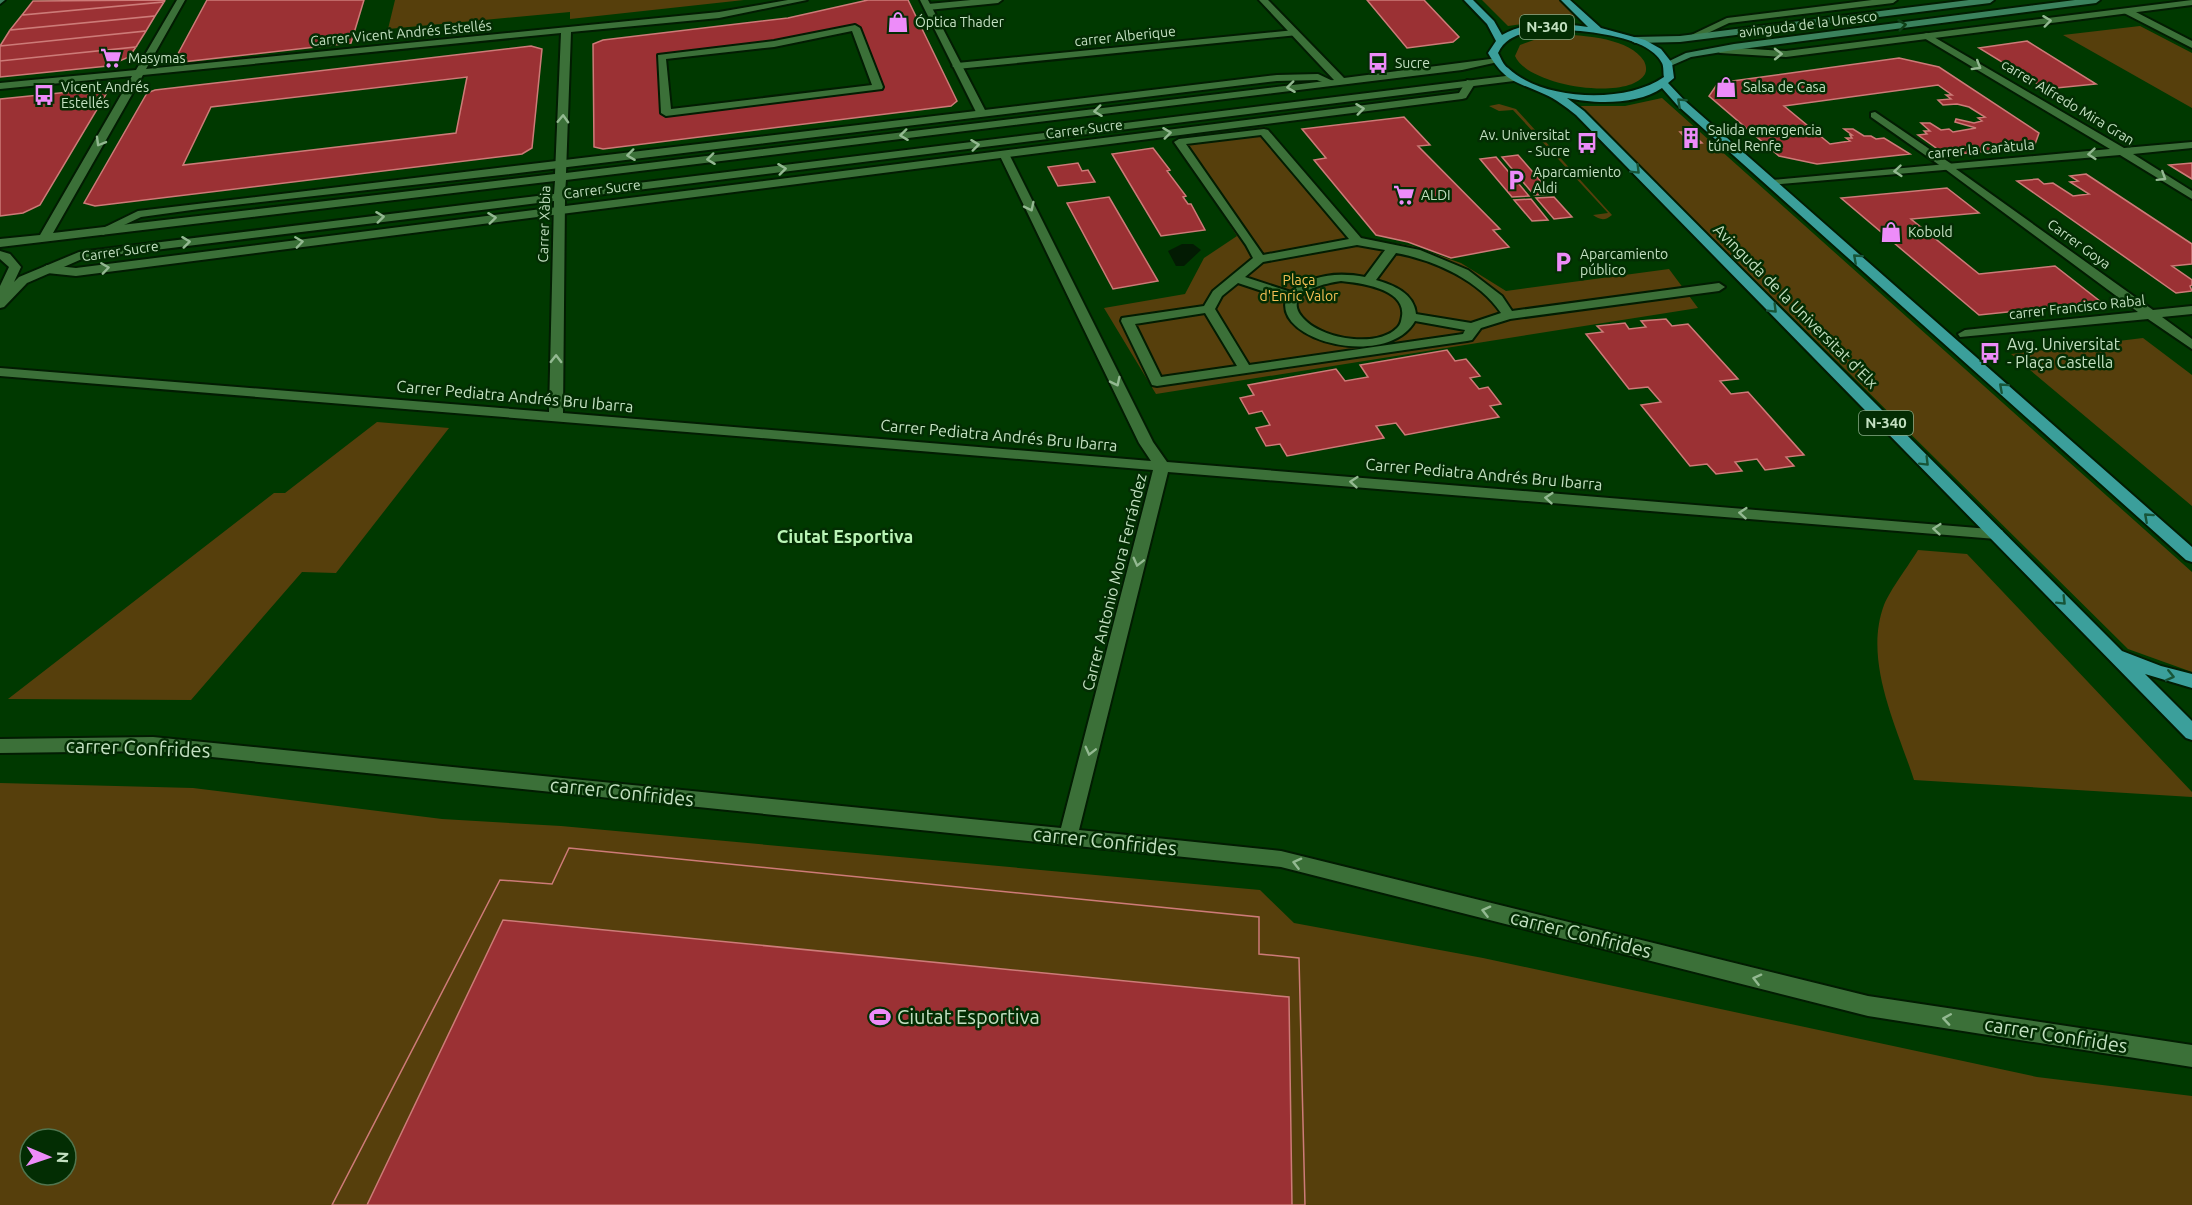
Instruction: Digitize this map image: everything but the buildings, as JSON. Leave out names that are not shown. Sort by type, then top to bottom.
[{"type":"highway","name":"N-340","points":[[1468,0],[1491,23],[1500,40]]},
{"type":"highway","name":"N-340","points":[[1565,0],[1597,30]]},
{"type":"highway","name":"N-340","points":[[1664,84],[1641,94],[1606,98],[1565,95],[1514,78],[1502,69],[1493,53],[1500,40],[1529,29],[1549,26],[1597,30],[1635,40],[1661,55],[1668,64]]},
{"type":"highway","points":[[1668,64],[1669,78],[1664,84],[1681,103],[2192,556]]},
{"type":"highway","name":"Avinguda de la Universitat d'Elx","points":[[1545,90],[1580,113],[2192,733]]},
{"type":"highway","name":"N-340","points":[[2111,651],[2157,672],[2192,681]]},
{"type":"main road","name":"avinguda de la Unesco","points":[[1635,40],[1689,38],[1990,0]]},
{"type":"main road","name":"avinguda de la Unesco","points":[[1668,64],[1689,55],[1720,50],[2096,0]]},
{"type":"street","points":[[44,238],[181,0]]},
{"type":"street","name":"Carrer Vicent Andrés Estellés","points":[[0,86],[719,15],[803,0]]},
{"type":"street","points":[[981,112],[926,4],[998,0]]},
{"type":"street","points":[[1263,0],[1336,81]]},
{"type":"street","points":[[1689,38],[1726,21],[1893,0]]},
{"type":"street","points":[[1720,50],[1786,54],[2192,2]]},
{"type":"street","points":[[2127,11],[2192,45]]},
{"type":"street","points":[[855,28],[878,87],[666,113],[661,57],[774,44],[855,28]]},
{"type":"street","name":"Carrer Xàbia","points":[[556,417],[559,203],[566,31]]},
{"type":"street","name":"carrer Alberique","points":[[957,66],[1295,33]]},
{"type":"street","name":"carrer Alfredo Mira Gran","points":[[1927,36],[2121,151],[2192,196]]},
{"type":"street","name":"Carrer Sucre","points":[[0,243],[1462,67],[1495,60]]},
{"type":"street","name":"Carrer Sucre","points":[[103,231],[138,214],[1297,75],[1318,76],[1336,81]]},
{"type":"street","name":"Carrer Sucre","points":[[0,301],[23,280],[47,269],[76,272],[559,203],[1514,78]]},
{"type":"street","name":"Carrer Sucre","points":[[559,203],[1004,154],[1462,96],[1471,82]]},
{"type":"street","name":"Carrer Goya","points":[[1875,115],[2192,345]]},
{"type":"street","points":[[1259,259],[1252,245],[1179,142],[1264,132],[1357,241]]},
{"type":"street","name":"carrer la Caràtula","points":[[1772,183],[2192,145]]},
{"type":"street","name":"Carrer Antonio Mora Ferrández","points":[[1004,154],[1146,443],[1162,466],[1068,837]]},
{"type":"street","points":[[1209,309],[1217,294],[1259,259],[1357,241],[1416,253],[1464,273],[1498,299],[1509,315]]},
{"type":"street","points":[[1369,281],[1394,248]]},
{"type":"street","points":[[0,301],[15,267],[3,256]]},
{"type":"street","points":[[1341,277],[1369,281],[1393,291],[1404,300],[1409,311],[1408,322],[1400,331],[1387,338],[1369,342],[1349,342],[1323,336],[1299,323],[1292,312],[1292,302],[1296,292],[1308,284],[1341,277]]},
{"type":"street","points":[[1234,278],[1294,297]]},
{"type":"street","points":[[1209,309],[1127,321],[1157,382],[1467,337],[1475,328],[1509,315],[1719,287]]},
{"type":"street","points":[[1209,309],[1245,369]]},
{"type":"street","name":"carrer Francisco Rabal","points":[[1965,334],[2192,310]]},
{"type":"street","points":[[1408,316],[1475,328]]},
{"type":"street","points":[[1301,361],[1323,336]]},
{"type":"street","name":"Carrer Pediatra Andrés Bru Ibarra","points":[[0,372],[1996,534]]},
{"type":"street","name":"carrer Confrides","points":[[0,746],[153,744],[1281,859],[1868,1006],[2192,1056]]},
{"type":"green space","points":[[395,0],[744,0],[570,19],[570,12],[388,29]]},
{"type":"green space","points":[[1482,0],[1565,0],[1583,16],[1508,26]]},
{"type":"green space","points":[[2140,26],[2192,53],[2192,108],[2063,35]]},
{"type":"green space","points":[[1548,35],[1586,36],[1626,46],[1644,61],[1646,72],[1635,82],[1620,87],[1600,89],[1579,87],[1538,75],[1523,67],[1515,56],[1520,45]]},
{"type":"green space","points":[[1662,98],[2192,572],[2192,672],[2128,649],[1579,106],[1625,106]]},
{"type":"green space","points":[[1499,104],[1516,109],[1612,215],[1603,219],[1593,215],[1608,213],[1513,110],[1499,111],[1489,106]]},
{"type":"green space","name":"Plaça d'Enric Valor","points":[[1265,127],[1363,238],[1412,246],[1461,263],[1506,291],[1669,269],[1698,308],[1156,394],[1104,308],[1185,294],[1204,258],[1237,236],[1174,140]]},
{"type":"green space","points":[[2143,338],[2192,375],[2192,506],[2011,354]]},
{"type":"green space","points":[[377,422],[449,428],[336,573],[302,572],[191,700],[8,699],[274,493],[285,493]]},
{"type":"green space","points":[[1918,550],[1967,554],[2192,792],[2192,797],[1914,780],[1885,694],[1877,649],[1884,605]]},
{"type":"green space","name":"Ciutat Esportiva","points":[[0,783],[193,788],[442,819],[561,826],[1260,890],[1294,923],[1483,958],[2037,1077],[2192,1096],[2192,1205],[0,1205]]},
{"type":"shaded area","points":[[1182,244],[1193,244],[1201,250],[1184,266],[1176,266],[1168,251]]},
{"type":"place","name":"Óptica Thader","points":[[898,22]]},
{"type":"place","name":"Masymas","points":[[111,58]]},
{"type":"place","name":"Sucre","points":[[1378,63]]},
{"type":"place","name":"Salsa de Casa","points":[[1726,87]]},
{"type":"place","name":"Vicent Andrés Estellés","points":[[44,95]]},
{"type":"place","name":"Salida emergencia túnel Renfe","points":[[1691,138]]},
{"type":"place","name":"Av. Universitat - Sucre","points":[[1587,143]]},
{"type":"place","name":"Aparcamiento Aldi","points":[[1516,180]]},
{"type":"place","name":"ALDI","points":[[1404,195]]},
{"type":"place","name":"Kobold","points":[[1891,232]]},
{"type":"place","name":"Aparcamiento público","points":[[1563,262]]},
{"type":"place","name":"Avg. Universitat - Plaça Castella","points":[[1990,353]]},
{"type":"place","name":"Ciutat Esportiva","points":[[880,1017]]},
{"type":"district","name":"Ciutat Esportiva","points":[[845,537]]}]
